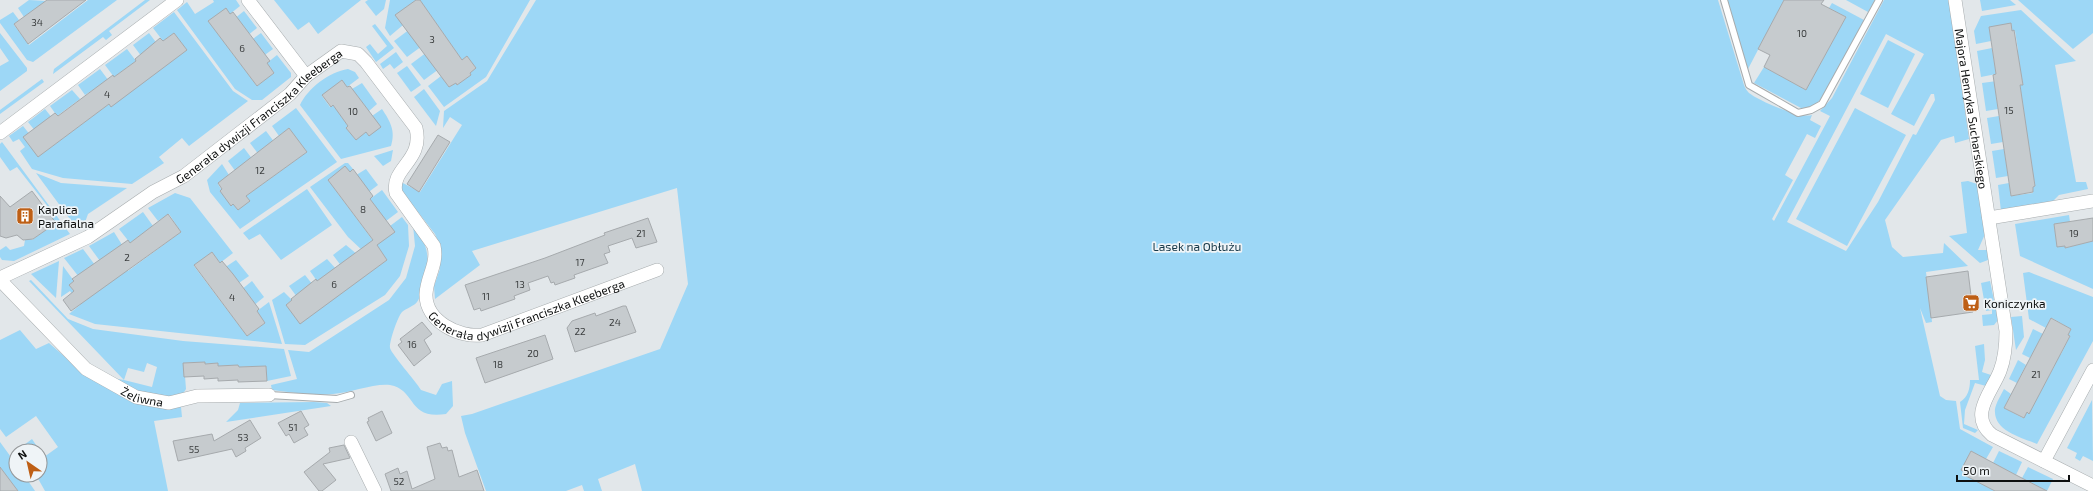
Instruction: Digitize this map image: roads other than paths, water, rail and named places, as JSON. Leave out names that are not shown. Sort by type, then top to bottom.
[{"type":"street","points":[[0,132],[176,0]]},
{"type":"street","points":[[248,0],[306,76]]},
{"type":"street","name":"Majora Henryka Sucharskiego","points":[[1956,0],[2006,341],[2000,372],[1983,404],[1981,417],[1985,427],[1992,435],[2093,486]]},
{"type":"street","name":"Generała dywizji Franciszka Kleeberga","points":[[0,279],[88,237],[153,192],[184,176],[290,94],[306,76],[341,52],[358,54],[414,124],[418,138],[417,147],[407,165],[395,180],[394,186],[396,193],[434,246],[436,256],[428,281],[426,295],[429,305],[442,323],[454,331],[473,336],[482,335],[657,270]]},
{"type":"street","points":[[1989,218],[2093,201]]},
{"type":"street","name":"Żeliwna","points":[[0,279],[86,369],[136,397],[169,403],[197,396],[269,395]]},
{"type":"street","points":[[2044,461],[2093,370]]},
{"type":"street","points":[[351,442],[375,491]]},
{"type":"lane","points":[[1724,0],[1749,85],[1798,113],[1811,110],[1822,104],[1879,0]]},
{"type":"lane","name":"Żeliwna","points":[[269,395],[337,398],[351,395]]},
{"type":"place","name":"Kaplica Parafialna","points":[[25,216]]},
{"type":"place","name":"Koniczynka","points":[[1971,303]]},
{"type":"park label","name":"Lasek na Obłużu","points":[[1197,246]]}]
